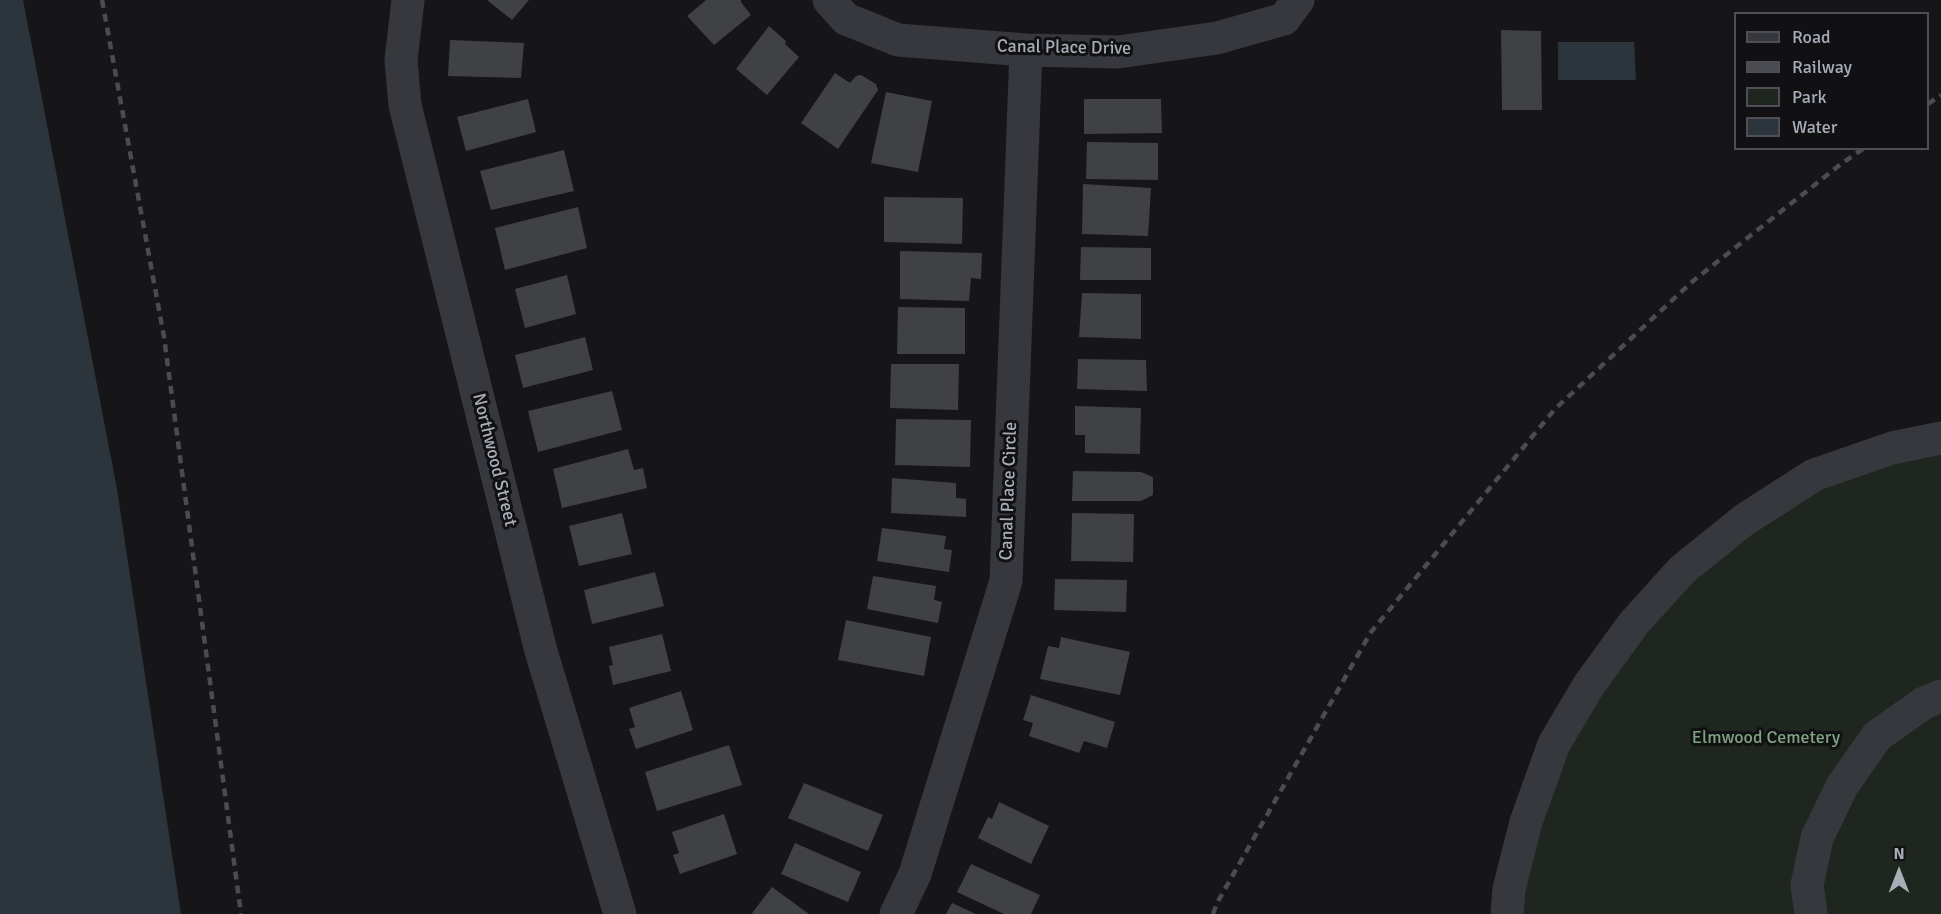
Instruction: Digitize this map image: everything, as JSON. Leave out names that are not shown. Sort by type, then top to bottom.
[{"type":"street","name":"Northwood Street","points":[[408,0],[401,60],[405,105],[541,651],[620,914]]},
{"type":"street","name":"Canal Place Drive","points":[[829,0],[846,19],[898,40],[1026,51],[1118,52],[1217,38],[1284,19],[1298,0]]},
{"type":"street","name":"Canal Place Circle","points":[[896,914],[915,874],[1006,581],[1026,51]]},
{"type":"street","points":[[1507,914],[1509,889],[1526,822],[1554,744],[1589,685],[1634,623],[1682,570],[1744,520],[1814,475],[1892,448],[1941,438]]},
{"type":"street","points":[[1811,914],[1807,885],[1817,838],[1842,786],[1877,736],[1924,703],[1941,696]]},
{"type":"green space","name":"Elmwood Cemetery","points":[[1941,438],[1941,914],[1507,914],[1589,685],[1744,520]]},
{"type":"water","points":[[0,0],[23,0],[117,489],[181,914],[0,914]]},
{"type":"water","points":[[1558,42],[1634,42],[1636,80],[1558,80]]},
{"type":"building","points":[[487,0],[529,0],[512,20]]},
{"type":"building","points":[[706,0],[741,0],[751,15],[714,45],[687,16]]},
{"type":"building","points":[[769,26],[799,57],[767,95],[736,69]]},
{"type":"building","points":[[1501,30],[1541,31],[1542,110],[1502,110]]},
{"type":"building","points":[[450,40],[524,43],[521,78],[448,76]]},
{"type":"building","points":[[835,73],[850,83],[856,76],[861,75],[876,84],[878,90],[838,149],[801,123]]},
{"type":"building","points":[[886,92],[932,101],[918,172],[871,163]]},
{"type":"building","points":[[528,99],[536,132],[466,151],[457,117]]},
{"type":"building","points":[[1084,99],[1161,99],[1162,133],[1084,134]]},
{"type":"building","points":[[1087,142],[1158,143],[1158,180],[1086,179]]},
{"type":"building","points":[[564,150],[574,191],[491,210],[480,171]]},
{"type":"building","points":[[1083,184],[1151,188],[1148,236],[1082,234]]},
{"type":"building","points":[[884,197],[963,198],[962,244],[884,242]]},
{"type":"building","points":[[578,207],[587,248],[505,270],[495,228]]},
{"type":"building","points":[[1081,247],[1151,248],[1151,280],[1080,280]]},
{"type":"building","points":[[900,251],[982,253],[981,279],[971,278],[969,301],[900,299]]},
{"type":"building","points":[[567,275],[576,314],[525,328],[515,289]]},
{"type":"building","points":[[1082,293],[1141,294],[1141,339],[1079,337]]},
{"type":"building","points":[[898,307],[965,308],[965,354],[897,354]]},
{"type":"building","points":[[585,337],[593,370],[523,388],[515,355]]},
{"type":"building","points":[[1078,359],[1146,360],[1147,391],[1077,389]]},
{"type":"building","points":[[891,364],[959,364],[958,410],[890,408]]},
{"type":"building","points":[[612,391],[622,430],[538,452],[528,411]]},
{"type":"building","points":[[1075,406],[1141,408],[1140,454],[1085,453],[1085,435],[1075,435]]},
{"type":"building","points":[[896,419],[971,420],[970,467],[895,465]]},
{"type":"building","points":[[628,449],[634,470],[643,468],[647,488],[562,508],[553,469]]},
{"type":"building","points":[[1073,471],[1141,472],[1153,477],[1153,495],[1141,501],[1072,501]]},
{"type":"building","points":[[892,478],[956,483],[956,498],[966,499],[966,517],[891,513]]},
{"type":"building","points":[[622,513],[632,554],[579,566],[569,526]]},
{"type":"building","points":[[1072,513],[1134,514],[1133,562],[1071,561]]},
{"type":"building","points":[[882,528],[946,536],[944,549],[952,550],[949,572],[877,561]]},
{"type":"building","points":[[655,572],[664,606],[592,624],[584,590]]},
{"type":"building","points":[[873,576],[936,586],[934,600],[942,602],[938,623],[867,609]]},
{"type":"building","points":[[1055,579],[1127,580],[1126,612],[1054,610]]},
{"type":"building","points":[[846,620],[931,637],[924,676],[838,660]]},
{"type":"building","points":[[662,634],[671,671],[613,685],[609,666],[613,665],[609,647]]},
{"type":"building","points":[[1061,637],[1130,652],[1120,695],[1040,679],[1048,646],[1059,648]]},
{"type":"building","points":[[681,691],[693,730],[636,749],[629,729],[635,727],[629,708]]},
{"type":"building","points":[[1031,695],[1115,722],[1107,748],[1084,741],[1079,753],[1029,736],[1033,723],[1023,720]]},
{"type":"building","points":[[729,745],[742,785],[657,811],[645,772]]},
{"type":"building","points":[[804,783],[883,815],[868,851],[788,818]]},
{"type":"building","points":[[999,802],[1049,826],[1031,864],[978,838],[988,817],[992,819]]},
{"type":"building","points":[[724,814],[737,854],[680,874],[673,855],[679,853],[672,832]]},
{"type":"building","points":[[795,843],[861,872],[848,902],[781,874]]},
{"type":"building","points":[[971,864],[1040,895],[1031,914],[1004,914],[957,892]]},
{"type":"building","points":[[772,887],[809,914],[753,914]]},
{"type":"building","points":[[952,903],[976,914],[946,914]]},
{"type":"railway","points":[[102,0],[164,337],[241,914]]},
{"type":"railway","points":[[1929,103],[1941,95]]},
{"type":"railway","points":[[1213,914],[1217,903],[1371,632],[1555,409],[1693,281],[1861,150]]}]
